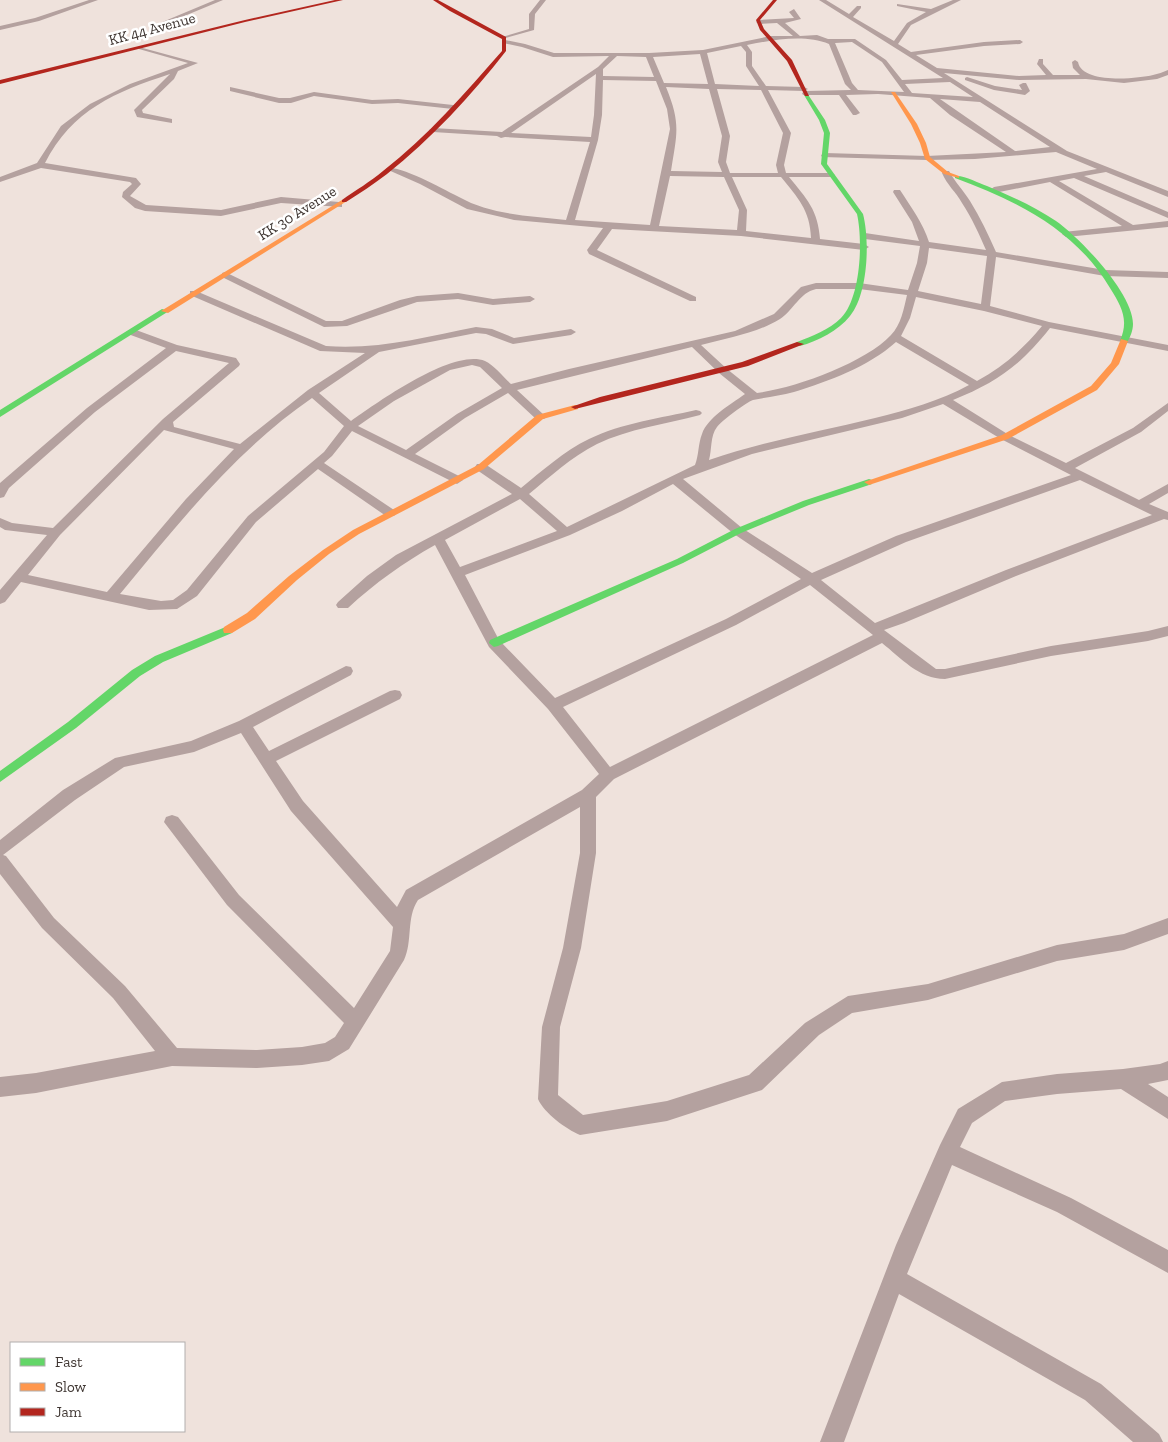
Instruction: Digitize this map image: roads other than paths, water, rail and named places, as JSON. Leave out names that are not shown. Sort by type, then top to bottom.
[{"type":"street","points":[[0,28],[37,20],[95,0]]},
{"type":"street","points":[[164,23],[220,0]]},
{"type":"street","name":"KK 44 Avenue","points":[[0,82],[245,21],[341,0]]},
{"type":"street","points":[[435,0],[450,11],[488,27],[504,40],[553,55],[649,55],[703,52],[772,38],[817,37],[829,41],[883,40]]},
{"type":"street","points":[[504,40],[532,29],[532,14],[543,0]]},
{"type":"street","points":[[0,777],[72,726],[136,673],[159,659],[226,632],[251,616],[293,578],[326,552],[390,513],[481,467],[540,417],[613,396],[723,371],[767,358],[830,331],[849,313],[859,286],[864,242],[860,213],[824,164],[827,133],[822,120],[789,60],[772,38],[762,29],[758,20],[775,0]]},
{"type":"street","points":[[822,0],[1071,157],[1168,194]]},
{"type":"street","points":[[894,44],[906,27],[932,10],[958,0]]},
{"type":"street","points":[[898,5],[932,10]]},
{"type":"street","points":[[847,16],[852,15],[859,7]]},
{"type":"street","points":[[759,22],[780,22],[798,19],[794,11],[792,12]]},
{"type":"street","points":[[856,21],[866,21],[866,19]]},
{"type":"street","points":[[780,22],[798,37]]},
{"type":"street","name":"KK 30 Avenue","points":[[0,414],[192,293],[225,275],[339,205],[390,169],[433,130],[472,89],[504,51],[504,40]]},
{"type":"street","points":[[829,41],[835,47],[838,59],[856,92]]},
{"type":"street","points":[[854,41],[884,61],[910,94]]},
{"type":"street","points":[[910,54],[984,44],[1020,42]]},
{"type":"street","points":[[742,44],[749,52],[749,66],[787,133],[780,157],[780,165],[783,175],[809,207],[815,226],[816,242]]},
{"type":"street","points":[[40,165],[67,124],[90,107],[137,83],[196,63],[141,48]]},
{"type":"street","points":[[703,52],[726,136],[722,162],[743,210],[741,233]]},
{"type":"street","points":[[501,136],[600,68],[615,54]]},
{"type":"street","points":[[649,55],[671,109],[674,129],[661,202],[654,228]]},
{"type":"street","points":[[1040,60],[1040,64],[1052,78]]},
{"type":"street","points":[[1076,62],[1076,68],[1086,77]]},
{"type":"street","points":[[995,66],[994,69],[1001,77]]},
{"type":"street","points":[[570,222],[594,140],[598,115],[600,68]]},
{"type":"street","points":[[934,69],[1001,77],[1086,77],[1136,80],[1157,77],[1168,72]]},
{"type":"street","points":[[169,120],[147,116],[138,112],[147,100],[172,78],[175,70]]},
{"type":"street","points":[[961,72],[955,76],[1012,92],[1025,93],[1023,84]]},
{"type":"street","points":[[599,78],[712,87],[893,93],[982,100]]},
{"type":"street","points":[[901,82],[950,80]]},
{"type":"street","points":[[233,89],[281,101],[290,101],[307,94],[314,94],[372,102],[398,100],[453,107]]},
{"type":"street","points":[[841,92],[856,113]]},
{"type":"street","points":[[494,644],[680,561],[738,531],[806,503],[1004,437],[1094,388],[1114,364],[1129,324],[1122,304],[1105,273],[1048,219],[994,190],[946,173],[927,158],[923,143],[914,124],[893,93]]},
{"type":"street","points":[[933,97],[953,113],[1015,154]]},
{"type":"street","points":[[433,130],[501,136],[594,140]]},
{"type":"street","points":[[825,155],[927,158],[1015,154],[1058,149]]},
{"type":"street","points":[[0,180],[40,165],[134,180],[137,184],[126,194],[126,197],[138,206],[145,208],[221,213],[281,200],[339,205]]},
{"type":"street","points":[[390,169],[423,182],[462,203],[484,211],[529,219],[609,226],[741,233],[816,242],[925,244],[1105,273],[1168,276]]},
{"type":"street","points":[[994,190],[1105,170]]},
{"type":"street","points":[[665,172],[727,175],[831,175]]},
{"type":"street","points":[[946,173],[951,184],[965,200],[992,254],[985,308]]},
{"type":"street","points":[[1076,176],[1168,215]]},
{"type":"street","points":[[1052,180],[1132,228]]},
{"type":"street","points":[[694,343],[751,395],[764,396],[841,370],[874,352],[895,337],[902,323],[920,269],[925,244],[913,215],[897,192]]},
{"type":"street","points":[[1066,234],[1168,224]]},
{"type":"street","points":[[609,226],[592,252],[693,298]]},
{"type":"street","points":[[225,275],[324,324],[333,325],[342,324],[403,302],[417,299],[458,296],[493,302],[530,299]]},
{"type":"street","points":[[406,454],[461,416],[510,388],[738,333],[778,316],[804,289],[830,285],[859,286],[912,293],[985,308],[1048,325],[1168,348]]},
{"type":"street","points":[[192,293],[324,349],[357,352],[378,350],[476,330],[488,331],[513,340],[572,332]]},
{"type":"street","points":[[458,573],[566,532],[700,467],[793,439],[893,418],[944,400],[996,375],[1023,355],[1048,325]]},
{"type":"street","points":[[0,599],[56,532],[168,421],[235,364],[232,360],[174,347],[132,332]]},
{"type":"street","points":[[895,337],[976,385]]},
{"type":"street","points":[[0,494],[4,486],[91,410],[174,347]]},
{"type":"street","points":[[110,597],[215,476],[242,448],[287,409],[378,350]]},
{"type":"street","points":[[18,577],[149,605],[176,604],[192,593],[252,519],[318,464],[350,426],[390,399],[446,368],[479,362],[483,364],[540,417]]},
{"type":"street","points":[[312,392],[350,426],[458,480]]},
{"type":"street","points":[[700,467],[705,454],[707,436],[712,425],[751,395]]},
{"type":"street","points":[[944,400],[1004,437],[1166,516]]},
{"type":"street","points":[[1066,467],[1137,430],[1168,406]]},
{"type":"street","points":[[343,605],[372,579],[401,558],[521,494],[574,452],[594,441],[628,429],[696,413]]},
{"type":"street","points":[[168,421],[169,429],[242,448]]},
{"type":"street","points":[[318,464],[390,513]]},
{"type":"street","points":[[481,467],[521,494],[566,532]]},
{"type":"street","points":[[553,705],[730,622],[811,579],[901,538],[1082,475]]},
{"type":"street","points":[[675,478],[738,531],[811,579],[927,671],[936,674],[945,674],[1051,651],[1148,636],[1168,631]]},
{"type":"street","points":[[1138,504],[1168,488]]},
{"type":"street","points":[[0,1087],[36,1083],[172,1057],[258,1059],[329,1052],[342,1043],[398,954],[402,943],[401,924],[405,903],[412,895],[588,795],[608,776],[899,620],[1011,573],[1166,516]]},
{"type":"street","points":[[0,522],[9,527],[56,532]]},
{"type":"street","points":[[438,538],[494,644],[553,705],[608,776]]},
{"type":"street","points":[[0,849],[69,795],[120,762],[194,746],[244,725],[346,671]]},
{"type":"street","points":[[266,759],[395,695]]},
{"type":"street","points":[[244,725],[297,806],[401,924]]},
{"type":"street","points":[[588,795],[588,853],[572,948],[551,1027],[548,1099],[580,1125],[666,1111],[755,1083],[812,1029],[848,1005],[928,992],[1057,953],[1124,942],[1168,926]]},
{"type":"street","points":[[172,822],[233,900],[356,1023]]},
{"type":"street","points":[[0,861],[48,923],[119,992],[172,1057]]},
{"type":"street","points":[[838,1439],[894,1279],[947,1152],[965,1116],[1002,1092],[1057,1084],[1161,1074],[1168,1070]]},
{"type":"street","points":[[1123,1079],[1168,1109]]},
{"type":"street","points":[[947,1152],[1064,1205],[1168,1262]]},
{"type":"street","points":[[894,1279],[1093,1392],[1151,1442]]}]
